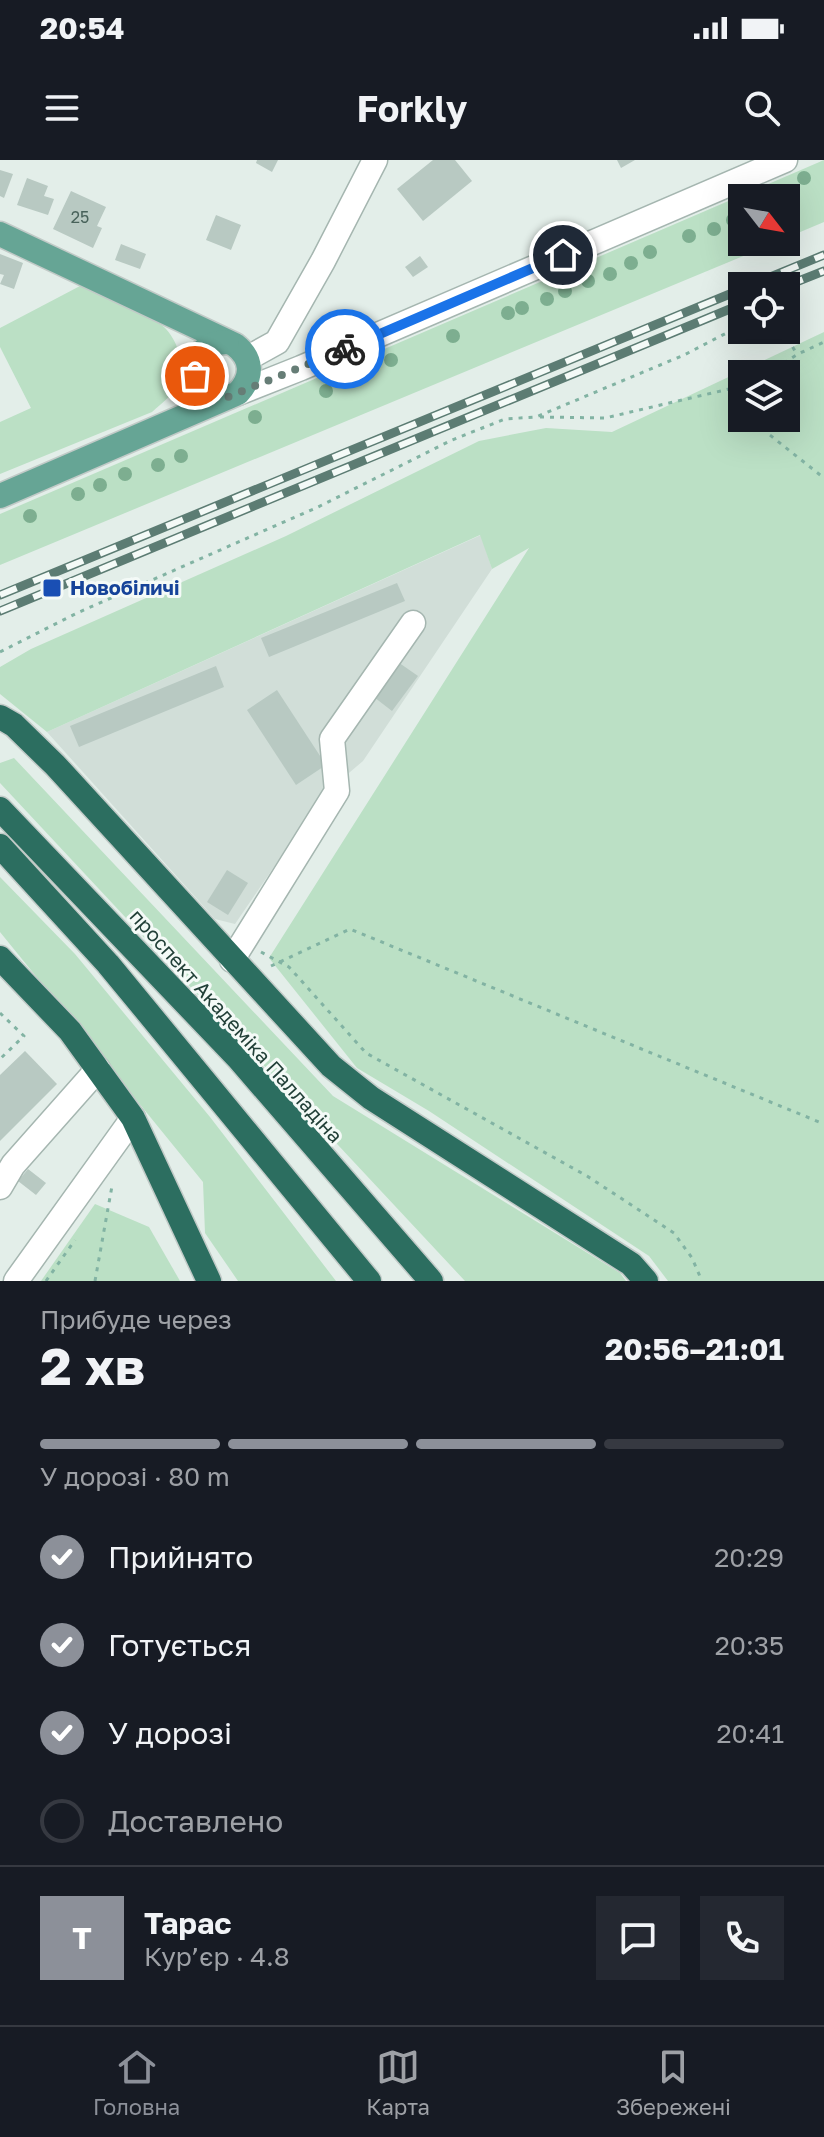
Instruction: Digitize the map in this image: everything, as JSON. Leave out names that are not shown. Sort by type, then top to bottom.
[{"type":"highway","points":[[0,717],[14,725],[55,765],[331,1066],[371,1098],[631,1264],[646,1281]]},
{"type":"highway","name":"проспект Академіка Палладіна","points":[[0,809],[238,1058],[431,1281]]},
{"type":"highway","points":[[2,848],[117,975],[369,1281]]},
{"type":"highway","points":[[0,958],[70,1031],[133,1118],[209,1281]]},
{"type":"main road","points":[[0,234],[227,342],[248,358],[249,377],[233,395],[0,496]]},
{"type":"main road","points":[[180,317],[191,341],[199,385],[213,396],[233,395]]},
{"type":"main road","points":[[173,421],[190,396],[199,354],[216,343],[227,342]]},
{"type":"street","points":[[248,358],[277,342],[375,160]]},
{"type":"street","points":[[233,395],[785,160]]},
{"type":"street","points":[[248,358],[274,366],[301,368]]},
{"type":"street","points":[[240,969],[337,791],[332,739],[413,623]]},
{"type":"street","points":[[0,1187],[13,1165],[98,1069]]},
{"type":"street","points":[[16,1281],[133,1118]]},
{"type":"path","points":[[536,417],[684,355],[728,332]]},
{"type":"path","points":[[789,360],[824,342]]},
{"type":"path","points":[[791,344],[798,354]]},
{"type":"path","points":[[0,652],[77,613],[318,507],[452,440],[505,419],[605,418],[728,389]]},
{"type":"path","points":[[766,432],[824,478]]},
{"type":"path","points":[[240,969],[278,963],[350,929],[824,1124]]},
{"type":"path","points":[[256,949],[289,967],[366,1053],[587,1176],[674,1233],[692,1258],[702,1281]]},
{"type":"path","points":[[0,1013],[24,1036],[0,1059]]},
{"type":"path","points":[[95,1281],[112,1183]]},
{"type":"shaded area","points":[[481,535],[492,569],[363,761],[323,795],[235,924],[215,919],[47,732]]},
{"type":"green space","points":[[824,160],[824,222],[800,232],[800,184],[768,184]]},
{"type":"green space","points":[[728,201],[728,256],[743,256],[0,565],[0,514]]},
{"type":"green space","points":[[80,286],[164,327],[176,344],[180,358],[178,384],[152,412],[0,474],[0,422],[31,408],[0,347],[0,328]]},
{"type":"green space","points":[[824,332],[824,1281],[668,1281],[649,1256],[429,1111],[357,1068],[269,958],[529,548],[492,569],[480,535],[47,732],[0,694],[0,667],[31,649],[286,536],[479,441],[546,428],[612,432],[728,377],[728,432],[800,432],[800,360],[765,360]]},
{"type":"green space","points":[[14,758],[333,1096],[620,1273],[626,1281],[465,1281],[0,783],[0,763]]},
{"type":"green space","points":[[0,877],[75,954],[210,1117],[336,1281],[238,1281],[205,1233],[203,1182],[0,932]]},
{"type":"green space","points":[[95,1204],[149,1227],[180,1281],[41,1281]]},
{"type":"building","points":[[257,160],[278,160],[272,172],[256,163]]},
{"type":"building","points":[[433,160],[455,160],[472,181],[423,221],[397,189]]},
{"type":"building","points":[[617,160],[635,160],[621,168]]},
{"type":"building","points":[[0,170],[13,174],[4,198],[0,196]]},
{"type":"building","points":[[27,178],[48,186],[44,196],[54,199],[48,215],[17,205]]},
{"type":"building","points":[[71,191],[106,207],[97,226],[102,228],[93,248],[53,229]]},
{"type":"building","points":[[216,215],[241,225],[231,250],[206,240]]},
{"type":"building","points":[[121,244],[146,254],[140,269],[115,260]]},
{"type":"building","points":[[0,254],[23,263],[14,289],[0,284],[4,275],[0,274]]},
{"type":"building","points":[[420,256],[428,267],[413,277],[405,267]]},
{"type":"building","points":[[397,583],[405,601],[269,657],[261,638]]},
{"type":"building","points":[[395,660],[418,676],[392,711],[370,694]]},
{"type":"building","points":[[216,666],[224,687],[79,747],[70,726]]},
{"type":"building","points":[[277,690],[326,765],[296,785],[247,710]]},
{"type":"building","points":[[227,870],[248,883],[228,915],[207,902]]},
{"type":"building","points":[[25,1051],[57,1084],[0,1141],[0,1075]]},
{"type":"building","points":[[28,1169],[46,1183],[36,1195],[18,1181]]},
{"type":"railway","points":[[782,272],[824,255]]},
{"type":"railway","points":[[800,280],[824,271]]},
{"type":"railway","points":[[0,595],[728,295]]},
{"type":"railway","points":[[0,611],[728,310]]},
{"type":"way so far","points":[[195,376],[206,393],[220,398],[228,397],[345,349]]},
{"type":"place","name":"Новобіличі","points":[[52,588]]},
{"type":"route","points":[[345,349],[563,255]]}]
